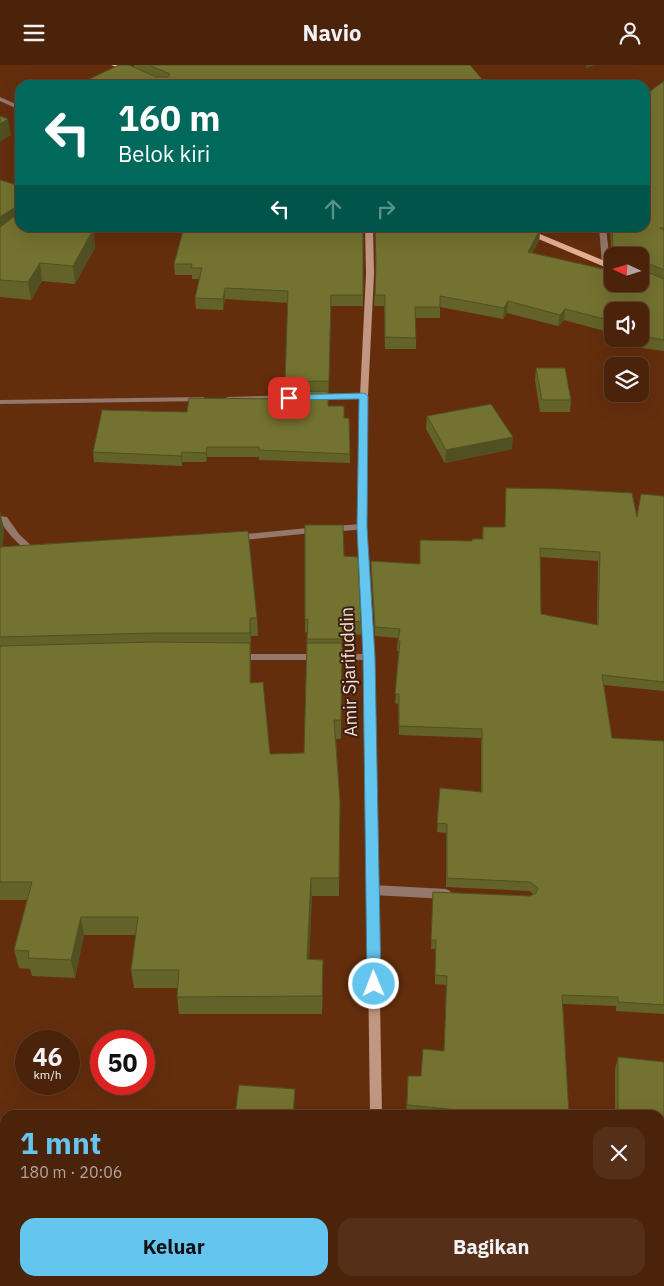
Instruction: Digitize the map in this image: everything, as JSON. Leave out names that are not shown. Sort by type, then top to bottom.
[{"type":"main road","points":[[115,65],[148,80]]},
{"type":"main road","name":"Amir Sjarifuddin","points":[[369,232],[370,275],[364,396],[362,527],[369,657],[376,1110]]},
{"type":"main road","points":[[526,232],[604,263]]},
{"type":"street","points":[[0,99],[15,106]]},
{"type":"street","points":[[603,232],[606,247]]},
{"type":"street","points":[[219,399],[364,396]]},
{"type":"street","points":[[0,402],[209,399]]},
{"type":"street","points":[[0,519],[4,519],[16,536],[38,557],[48,556]]},
{"type":"street","points":[[226,539],[362,527]]},
{"type":"street","points":[[223,657],[369,657]]},
{"type":"street","points":[[372,890],[460,895]]},
{"type":"building","points":[[119,65],[129,65],[156,77],[168,77],[170,74],[149,65],[470,65],[483,80],[87,80]]},
{"type":"building","points":[[664,81],[664,228],[660,228],[664,230],[664,270],[649,264],[649,247],[613,247],[612,232],[650,232],[650,91]]},
{"type":"building","points":[[0,116],[8,119],[0,124]]},
{"type":"building","points":[[0,180],[15,184],[15,207],[0,217]]},
{"type":"building","points":[[15,216],[15,232],[92,232],[73,266],[40,263],[28,282],[0,280],[0,227]]},
{"type":"building","points":[[183,232],[363,232],[363,295],[331,295],[329,381],[285,382],[288,291],[225,288],[223,299],[195,298],[202,268],[191,268],[192,264],[174,264]]},
{"type":"building","points":[[375,232],[539,232],[528,252],[604,269],[604,293],[649,293],[649,273],[664,279],[664,340],[649,337],[649,302],[604,302],[604,319],[565,309],[560,315],[508,301],[504,308],[440,296],[440,307],[415,307],[416,338],[385,337],[385,295],[375,295]]},
{"type":"building","points":[[536,368],[565,368],[571,400],[542,400]]},
{"type":"building","points":[[328,391],[328,406],[344,406],[344,418],[349,418],[350,454],[259,450],[259,447],[207,447],[206,453],[182,452],[181,456],[93,452],[102,410],[187,412],[189,398],[284,399],[284,392]]},
{"type":"building","points":[[491,404],[513,437],[446,450],[427,416]]},
{"type":"building","points":[[506,488],[632,493],[637,517],[641,494],[664,496],[664,682],[602,675],[612,738],[664,741],[664,1005],[618,1002],[618,997],[562,995],[569,1110],[458,1110],[407,1105],[408,1076],[421,1076],[423,1049],[444,1051],[447,976],[435,975],[436,940],[431,940],[433,892],[530,896],[536,893],[538,888],[530,882],[447,878],[447,824],[437,823],[440,788],[482,792],[482,729],[399,726],[399,694],[395,694],[400,629],[375,627],[371,561],[420,564],[420,540],[472,541],[472,539],[483,539],[483,527],[505,527]],"holes":[[[540,548],[600,552],[598,625],[541,614]]]},
{"type":"building","points":[[305,525],[343,525],[344,556],[358,557],[361,622],[342,620],[342,639],[307,639],[308,619],[305,620]]},
{"type":"building","points":[[248,531],[257,618],[250,618],[250,633],[153,633],[0,637],[0,547]]},
{"type":"building","points":[[153,642],[250,643],[250,683],[263,682],[270,754],[304,753],[307,643],[342,643],[341,720],[334,720],[340,802],[339,878],[311,878],[307,959],[323,960],[322,996],[177,997],[179,970],[131,970],[138,917],[81,917],[71,960],[28,958],[29,951],[14,950],[32,882],[0,882],[0,646]]},
{"type":"building","points":[[618,1057],[664,1062],[664,1110],[618,1110]]},
{"type":"building","points":[[239,1085],[295,1089],[293,1110],[236,1110]]},
{"type":"route","points":[[289,398],[364,396],[362,527],[369,657],[374,984]]}]
